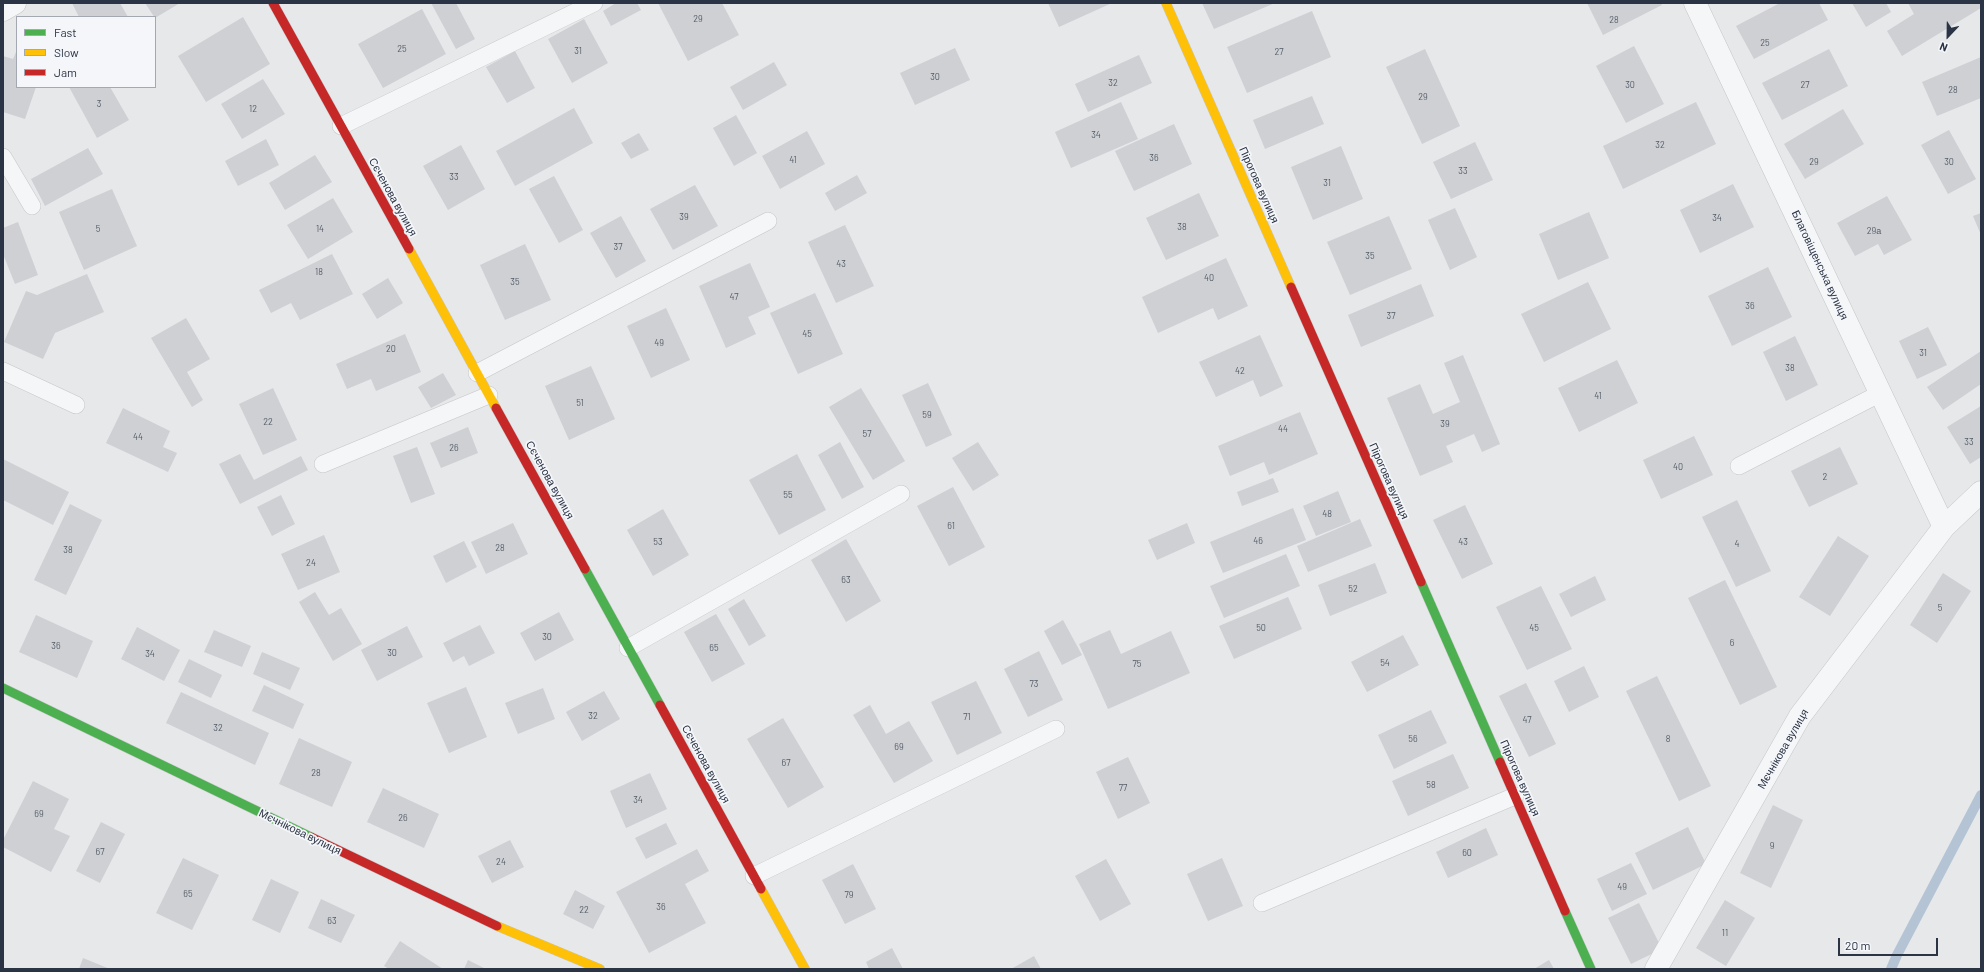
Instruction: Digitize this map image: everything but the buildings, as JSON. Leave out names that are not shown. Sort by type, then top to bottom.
[{"type":"street","points":[[3,10],[15,3]]},
{"type":"street","name":"Сєченова вулиця","points":[[273,3],[805,969]]},
{"type":"street","name":"Пірогова вулиця","points":[[1166,3],[1591,969]]},
{"type":"street","name":"Благовіщенська вулиця","points":[[1695,3],[1944,527]]},
{"type":"street","name":"Мєчнікова вулиця","points":[[1656,969],[1800,716],[1944,527],[1981,492]]},
{"type":"street","name":"Мєчнікова вулиця","points":[[3,688],[478,918],[600,969]]},
{"type":"lane","points":[[341,126],[594,3]]},
{"type":"lane","points":[[3,157],[32,206]]},
{"type":"lane","points":[[477,373],[768,221]]},
{"type":"lane","points":[[3,371],[76,405]]},
{"type":"lane","points":[[1739,466],[1880,393]]},
{"type":"lane","points":[[323,464],[489,395]]},
{"type":"lane","points":[[628,648],[901,494]]},
{"type":"lane","points":[[754,876],[1056,729]]},
{"type":"lane","points":[[1262,903],[1515,796]]},
{"type":"waterway","points":[[1891,969],[1981,795]]},
{"type":"traffic: fast","points":[[585,569],[660,705]]},
{"type":"traffic: fast","points":[[1421,582],[1500,762]]},
{"type":"traffic: fast","points":[[3,688],[311,837]]},
{"type":"traffic: fast","points":[[1565,911],[1591,969]]},
{"type":"traffic: slow","points":[[1166,3],[1291,287]]},
{"type":"traffic: slow","points":[[409,249],[496,408]]},
{"type":"traffic: slow","points":[[761,889],[805,969]]},
{"type":"traffic: slow","points":[[497,926],[600,969]]},
{"type":"traffic: jam","points":[[273,3],[409,249]]},
{"type":"traffic: jam","points":[[1291,287],[1421,582]]},
{"type":"traffic: jam","points":[[496,408],[585,569]]},
{"type":"traffic: jam","points":[[660,705],[761,889]]},
{"type":"traffic: jam","points":[[1500,762],[1565,911]]},
{"type":"traffic: jam","points":[[311,837],[497,926]]}]
